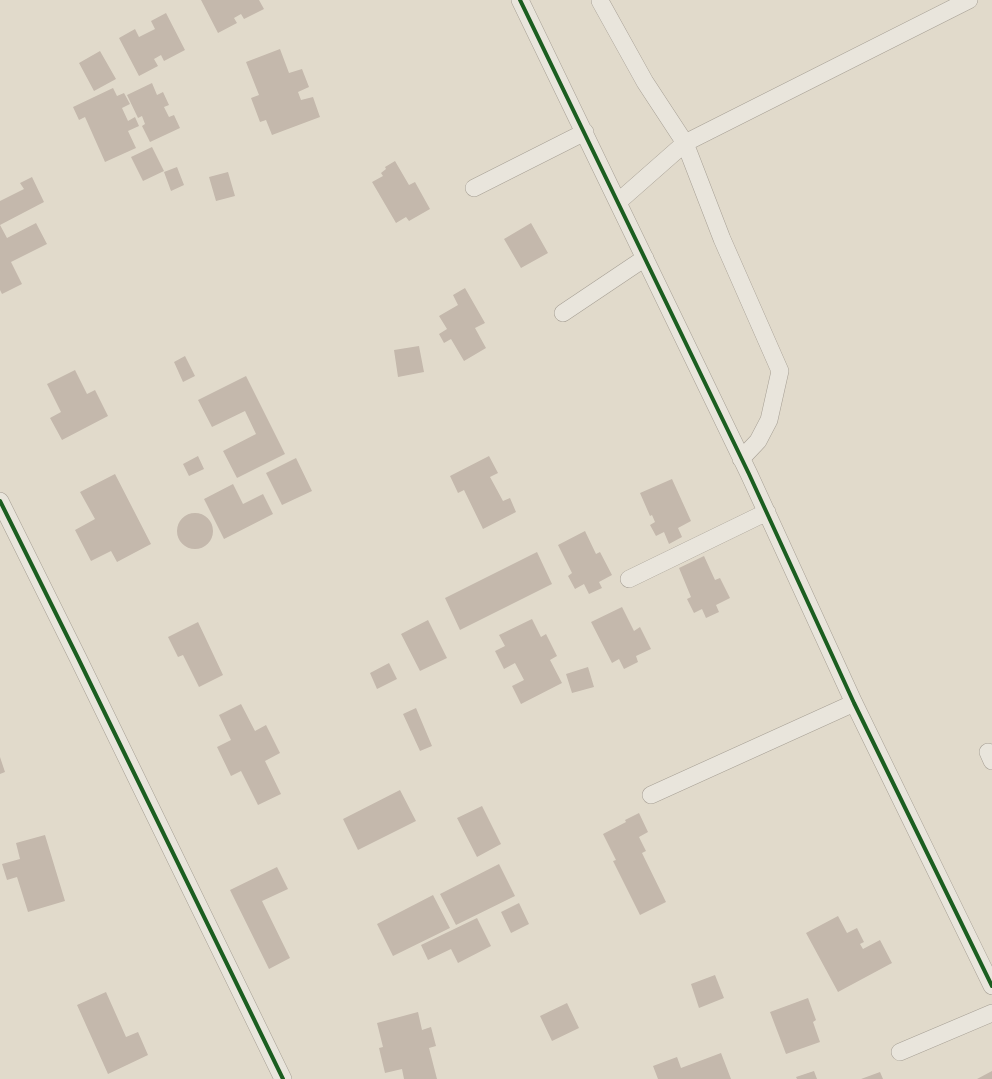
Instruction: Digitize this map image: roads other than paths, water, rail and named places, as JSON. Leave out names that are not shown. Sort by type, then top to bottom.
[{"type":"street","points":[[520,0],[767,512],[854,703],[992,986]]},
{"type":"street","points":[[618,202],[685,143],[969,0]]},
{"type":"street","points":[[600,1],[645,82],[685,143],[722,239],[780,371],[770,420],[758,441],[741,459]]},
{"type":"street","points":[[474,188],[585,132]]},
{"type":"street","points":[[563,313],[645,258]]},
{"type":"street","points":[[0,501],[283,1079]]},
{"type":"street","points":[[629,580],[767,512]]},
{"type":"street","points":[[651,795],[854,703]]},
{"type":"street","points":[[900,1052],[992,1013]]}]
